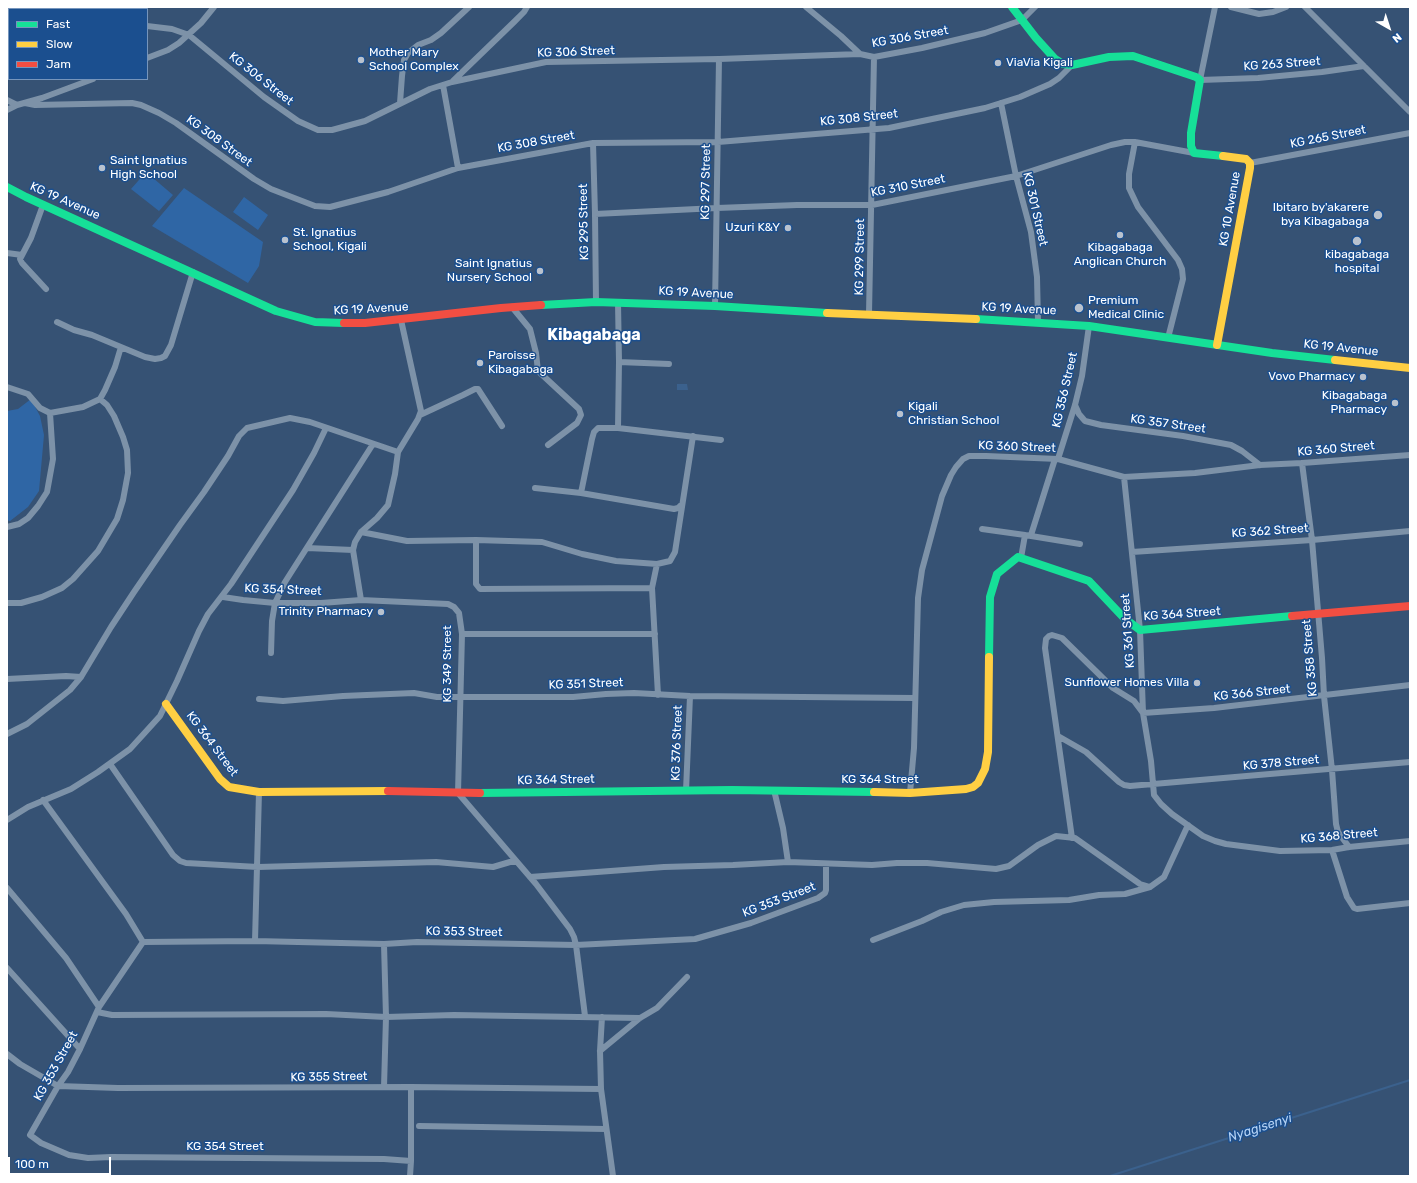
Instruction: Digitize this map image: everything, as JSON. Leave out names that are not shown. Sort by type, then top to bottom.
[{"type":"street","points":[[148,58],[168,50],[188,35],[214,7]]},
{"type":"street","points":[[400,103],[402,71],[404,60],[408,53],[418,45],[431,40],[469,7]]},
{"type":"street","points":[[452,82],[514,22],[527,7]]},
{"type":"street","points":[[806,7],[860,54]]},
{"type":"street","points":[[1012,7],[1036,38],[1055,58],[1063,64],[1072,65],[1109,57],[1133,56],[1183,72],[1200,80]]},
{"type":"street","points":[[1022,20],[1035,7]]},
{"type":"street","points":[[1194,153],[1191,146],[1191,133],[1215,7]]},
{"type":"street","points":[[1231,7],[1258,14],[1273,12],[1286,7]]},
{"type":"street","points":[[1305,7],[1410,112]]},
{"type":"street","name":"KG 306 Street","points":[[148,26],[172,29],[188,35],[264,97],[298,121],[318,130],[332,130],[365,121],[400,103],[452,82],[546,62],[719,59],[860,54],[874,57],[922,48],[985,33],[1022,20]]},
{"type":"street","name":"KG 299 Street","points":[[869,314],[874,57]]},
{"type":"street","name":"KG 297 Street","points":[[715,306],[719,59]]},
{"type":"street","name":"KG 308 Street","points":[[25,103],[35,105],[132,103],[151,109],[176,123],[254,179],[271,189],[315,206],[330,207],[388,192],[458,168],[592,143],[718,142],[889,128],[985,108],[1001,103],[1050,84],[1059,78],[1072,65]]},
{"type":"street","name":"KG 263 Street","points":[[1200,80],[1258,78],[1322,72],[1364,66]]},
{"type":"street","points":[[7,110],[17,105],[90,80]]},
{"type":"street","points":[[443,85],[458,168]]},
{"type":"street","points":[[7,100],[17,105]]},
{"type":"street","name":"KG 301 Street","points":[[1001,103],[1016,176],[1031,232],[1035,254],[1038,322]]},
{"type":"street","name":"KG 265 Street","points":[[1250,163],[1410,133]]},
{"type":"street","name":"KG 310 Street","points":[[595,214],[797,205],[872,205],[1016,176],[1111,145],[1125,142],[1135,142],[1194,153]]},
{"type":"street","points":[[1135,142],[1129,174],[1129,188],[1138,207],[1178,260],[1182,269],[1183,279],[1168,338]]},
{"type":"street","name":"KG 295 Street","points":[[592,143],[595,214],[596,302]]},
{"type":"street","name":"KG 10 Avenue","points":[[1194,153],[1246,159],[1250,163],[1217,345]]},
{"type":"street","name":"KG 19 Avenue","points":[[7,187],[43,205],[256,302],[292,316],[315,322],[365,323],[512,308],[596,302],[715,306],[787,311],[1038,322],[1089,326],[1272,353],[1410,368]]},
{"type":"street","points":[[43,205],[31,238],[20,259],[46,289]]},
{"type":"street","points":[[7,258],[9,253],[22,255]]},
{"type":"street","points":[[57,322],[145,357],[155,359],[161,358],[165,356],[174,338],[193,272]]},
{"type":"street","points":[[618,302],[618,428]]},
{"type":"street","points":[[512,308],[530,329],[536,353],[538,371],[557,391],[579,410],[580,415],[577,423],[548,445]]},
{"type":"street","points":[[361,600],[353,550],[355,542],[361,532],[377,518],[388,505],[398,452],[421,411],[401,320]]},
{"type":"street","name":"KG 356 Street","points":[[1021,558],[1075,405],[1082,376],[1089,326]]},
{"type":"street","points":[[7,386],[28,394],[40,408],[50,413],[83,407],[100,399],[115,367],[121,348]]},
{"type":"street","points":[[619,362],[669,364]]},
{"type":"street","points":[[420,415],[475,389],[478,389],[502,426]]},
{"type":"street","points":[[7,603],[21,603],[62,588],[73,579],[98,551],[117,518],[123,500],[128,473],[127,450],[114,416],[107,405],[100,399]]},
{"type":"street","name":"KG 357 Street","points":[[1075,405],[1079,414],[1085,421],[1231,445],[1242,451],[1260,465]]},
{"type":"street","points":[[7,527],[19,524],[28,518],[47,492],[53,459],[50,413]]},
{"type":"street","points":[[7,734],[28,724],[70,690],[82,677],[111,626],[204,492],[243,431],[254,426],[290,418],[310,422],[398,452]]},
{"type":"street","points":[[7,820],[28,807],[71,789],[110,764],[130,748],[160,716],[208,614],[223,597],[293,490],[326,428]]},
{"type":"street","points":[[582,493],[594,432],[598,428],[618,428],[722,440]]},
{"type":"street","points":[[361,532],[407,541],[476,540],[542,542],[582,554],[616,561],[657,564],[670,561],[675,552],[681,505],[693,436]]},
{"type":"street","points":[[270,653],[275,603],[285,582],[373,444]]},
{"type":"street","name":"KG 360 Street","points":[[910,793],[914,748],[918,598],[922,570],[942,496],[956,467],[963,459],[969,456],[1056,459],[1124,477],[1195,473],[1260,465],[1410,454]]},
{"type":"street","name":"KG 358 Street","points":[[1302,463],[1312,540],[1324,696],[1338,832],[1349,847]]},
{"type":"street","name":"KG 361 Street","points":[[1124,477],[1140,630],[1143,713],[1154,784]]},
{"type":"street","points":[[535,488],[582,493],[674,509],[681,505]]},
{"type":"street","points":[[982,529],[1080,544]]},
{"type":"street","name":"KG 362 Street","points":[[1132,552],[1312,540],[1410,531]]},
{"type":"street","points":[[476,540],[476,584],[480,588],[652,588]]},
{"type":"street","points":[[308,548],[353,550]]},
{"type":"street","name":"KG 364 Street","points":[[166,704],[220,779],[229,787],[259,792],[365,791],[458,793],[774,790],[910,793],[966,789],[974,787],[981,778],[985,769],[988,752],[990,597],[997,574],[1012,561],[1018,558],[1089,581],[1124,618],[1140,630],[1410,606]]},
{"type":"street","points":[[657,564],[652,588],[658,694]]},
{"type":"street","name":"KG 354 Street","points":[[223,597],[275,603],[321,603],[361,600]]},
{"type":"street","name":"KG 349 Street","points":[[361,600],[448,604],[454,607],[459,613],[462,634],[458,793]]},
{"type":"street","points":[[462,634],[655,634]]},
{"type":"street","points":[[1072,838],[1045,648],[1046,639],[1052,635],[1062,638],[1113,688],[1134,701],[1143,713]]},
{"type":"street","points":[[7,680],[66,676],[82,677]]},
{"type":"street","name":"KG 366 Street","points":[[1143,713],[1214,708],[1410,685]]},
{"type":"street","name":"KG 351 Street","points":[[260,700],[283,701],[343,696],[414,693],[429,696],[573,697],[634,693],[690,696],[915,698]]},
{"type":"street","name":"KG 376 Street","points":[[686,791],[690,696]]},
{"type":"street","name":"KG 378 Street","points":[[1058,736],[1086,752],[1124,785],[1130,786],[1332,770],[1410,762]]},
{"type":"street","points":[[110,764],[173,855],[180,861],[186,863],[258,866],[436,862],[493,867],[510,862],[517,862]]},
{"type":"street","name":"KG 368 Street","points":[[1154,784],[1154,795],[1172,814],[1203,836],[1226,844],[1280,851],[1332,850],[1410,841]]},
{"type":"street","points":[[774,790],[783,828],[788,862]]},
{"type":"street","points":[[255,941],[259,792]]},
{"type":"street","points":[[458,793],[530,877],[574,936],[585,1016]]},
{"type":"street","points":[[43,800],[126,914],[143,942]]},
{"type":"street","points":[[872,940],[942,912],[964,906],[994,902],[1069,900],[1099,895],[1125,894],[1150,887],[1164,877],[1188,825]]},
{"type":"street","points":[[530,877],[664,867],[788,862],[872,865],[927,863],[996,869],[1009,866],[1050,838],[1056,836],[1072,838],[1140,884],[1150,887]]},
{"type":"street","points":[[1332,850],[1347,897],[1354,908],[1357,909],[1410,903]]},
{"type":"street","name":"KG 353 Street","points":[[30,1135],[58,1086],[68,1072],[98,1010],[143,942],[255,941],[384,944],[417,942],[576,945],[695,939],[751,923],[822,896],[826,890],[826,864]]},
{"type":"street","points":[[7,888],[66,958],[98,1010],[112,1015],[326,1014],[386,1016],[585,1016],[640,1018]]},
{"type":"street","points":[[384,944],[386,1016],[384,1087]]},
{"type":"street","points":[[7,968],[80,1049]]},
{"type":"street","points":[[600,1051],[640,1018],[657,1008],[687,977]]},
{"type":"street","points":[[602,1017],[600,1051],[601,1089],[613,1176]]},
{"type":"street","points":[[7,1054],[20,1064],[58,1086]]},
{"type":"street","name":"KG 355 Street","points":[[58,1086],[118,1088],[411,1087],[601,1089]]},
{"type":"street","points":[[410,1176],[411,1087]]},
{"type":"street","points":[[419,1126],[606,1130]]},
{"type":"street","name":"KG 354 Street","points":[[30,1135],[41,1143],[69,1155],[88,1158],[378,1159],[411,1161]]},
{"type":"shaded area","points":[[146,172],[173,195],[159,211],[131,189]]},
{"type":"shaded area","points":[[184,188],[263,242],[259,266],[248,283],[152,226]]},
{"type":"shaded area","points":[[244,197],[268,215],[258,230],[233,212]]},
{"type":"shaded area","points":[[677,384],[687,384],[688,390],[677,390]]},
{"type":"shaded area","points":[[31,399],[40,416],[44,435],[39,491],[28,507],[10,521],[7,520],[7,411],[18,409]]},
{"type":"waterway","name":"Nyagisenyi","points":[[1110,1176],[1410,1080]]},
{"type":"traffic: fast","points":[[1012,7],[1036,38],[1055,59],[1063,64],[1072,65],[1109,57],[1133,56],[1196,77],[1200,80],[1191,133],[1191,146],[1194,153],[1223,156]]},
{"type":"traffic: fast","points":[[7,187],[276,311],[315,322],[344,323]]},
{"type":"traffic: fast","points":[[541,305],[596,302],[715,306],[827,313]]},
{"type":"traffic: fast","points":[[976,319],[1089,326],[1272,353],[1335,360]]},
{"type":"traffic: fast","points":[[989,657],[990,597],[997,574],[1018,557],[1089,581],[1124,618],[1140,630],[1292,616]]},
{"type":"traffic: fast","points":[[480,793],[732,790],[874,792]]},
{"type":"traffic: slow","points":[[1217,345],[1250,168],[1250,163],[1246,159],[1223,156]]},
{"type":"traffic: slow","points":[[827,313],[976,319]]},
{"type":"traffic: slow","points":[[1335,360],[1410,368]]},
{"type":"traffic: slow","points":[[874,792],[910,793],[966,789],[973,787],[978,783],[985,769],[988,752],[989,657]]},
{"type":"traffic: slow","points":[[166,704],[220,779],[229,787],[259,792],[388,791]]},
{"type":"traffic: jam","points":[[344,323],[365,323],[541,305]]},
{"type":"traffic: jam","points":[[1292,616],[1410,606]]},
{"type":"traffic: jam","points":[[388,791],[480,793]]},
{"type":"place","name":"Mother Mary School Complex","points":[[361,60]]},
{"type":"place","name":"ViaVia Kigali","points":[[998,63]]},
{"type":"place","name":"Saint Ignatius High School","points":[[102,168]]},
{"type":"place","name":"Ibitaro by'akarere bya Kibagabaga","points":[[1378,215]]},
{"type":"place","name":"Uzuri K&Y","points":[[788,228]]},
{"type":"place","name":"Kibagabaga Anglican Church","points":[[1120,235]]},
{"type":"place","name":"St. Ignatius School, Kigali","points":[[285,240]]},
{"type":"place","name":"kibagabaga hospital","points":[[1357,241]]},
{"type":"place","name":"Saint Ignatius Nursery School","points":[[540,271]]},
{"type":"place","name":"Premium Medical Clinic","points":[[1079,308]]},
{"type":"place","name":"Paroisse Kibagabaga","points":[[480,363]]},
{"type":"place","name":"Vovo Pharmacy","points":[[1363,377]]},
{"type":"place","name":"Kibagabaga Pharmacy","points":[[1395,403]]},
{"type":"place","name":"Kigali Christian School","points":[[900,414]]},
{"type":"place","name":"Trinity Pharmacy","points":[[381,612]]},
{"type":"place","name":"Sunflower Homes Villa","points":[[1197,683]]},
{"type":"district","name":"Kibagabaga","points":[[594,335]]}]
